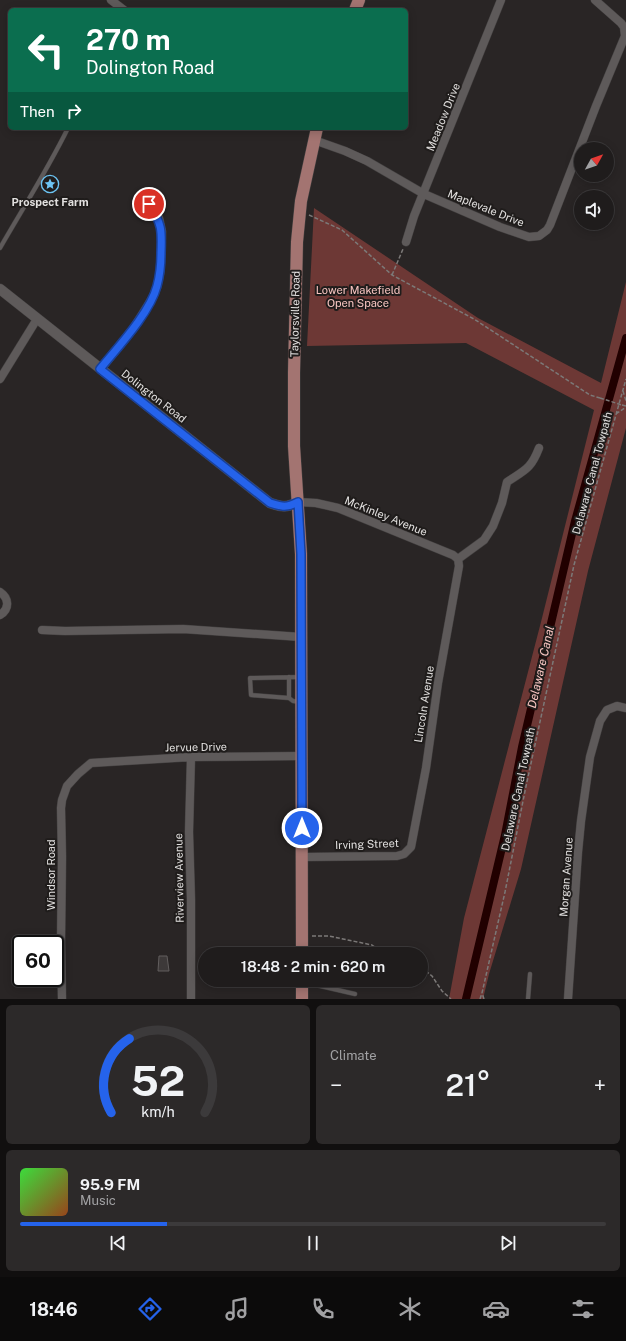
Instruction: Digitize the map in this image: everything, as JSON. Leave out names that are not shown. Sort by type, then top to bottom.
[{"type":"main road","name":"Taylorsville Road","points":[[302,947],[301,554],[294,446],[294,386],[297,242],[304,186],[316,130]]},
{"type":"main road","points":[[302,987],[302,999]]},
{"type":"street","points":[[111,0],[121,8]]},
{"type":"street","name":"Meadow Drive","points":[[406,242],[414,216],[501,0]]},
{"type":"street","name":"Maplevale Drive","points":[[314,140],[363,158],[424,194],[500,227],[529,237],[539,236],[547,230],[550,225],[587,128],[625,36],[624,27],[621,23],[595,0]]},
{"type":"street","points":[[100,369],[132,329],[153,297],[157,286],[160,273],[162,232],[159,218],[149,204]]},
{"type":"street","name":"Dolington Road","points":[[0,289],[270,503],[287,507],[298,502]]},
{"type":"street","points":[[0,379],[37,319]]},
{"type":"street","points":[[460,557],[484,540],[497,517],[507,482],[529,468],[539,448]]},
{"type":"street","name":"McKinley Avenue","points":[[298,502],[316,503],[338,508],[460,557]]},
{"type":"street","name":"Lincoln Avenue","points":[[408,851],[413,840],[426,768],[438,683],[460,557]]},
{"type":"street","points":[[0,592],[5,596],[8,605],[0,614]]},
{"type":"street","points":[[42,630],[184,630],[301,637]]},
{"type":"street","name":"Morgan Avenue","points":[[568,999],[579,837],[590,757],[603,714],[607,710],[617,706],[626,708]]},
{"type":"street","name":"Jervue Drive","points":[[91,763],[191,757],[301,756]]},
{"type":"street","name":"Riverview Avenue","points":[[191,757],[189,832],[191,999]]},
{"type":"street","name":"Windsor Road","points":[[62,999],[62,800],[67,786],[91,763]]},
{"type":"street","name":"Irving Street","points":[[302,857],[397,856],[408,851]]},
{"type":"lane","points":[[0,248],[43,173],[53,160],[67,130]]},
{"type":"lane","points":[[289,677],[289,698]]},
{"type":"lane","points":[[301,677],[250,678],[251,695],[289,698],[293,701],[301,702]]},
{"type":"lane","points":[[528,999],[530,974]]},
{"type":"lane","points":[[325,987],[355,994]]},
{"type":"path","points":[[300,211],[342,230],[392,275],[474,319],[590,395],[626,407]]},
{"type":"path","points":[[392,275],[406,242]]},
{"type":"path","name":"Delaware Canal Towpath","points":[[480,999],[503,899],[574,565],[626,379]]},
{"type":"path","points":[[623,391],[626,401]]},
{"type":"path","points":[[616,414],[626,407]]},
{"type":"path","points":[[302,936],[329,936],[374,947]]},
{"type":"path","points":[[428,973],[451,999]]},
{"type":"path","points":[[482,993],[484,999]]},
{"type":"green space","name":"Lower Makefield Open Space","points":[[314,208],[478,318],[601,383],[626,282],[626,428],[588,571],[521,869],[489,974],[483,999],[449,999],[464,918],[541,622],[594,410],[466,343],[307,346]]},
{"type":"building","points":[[159,956],[167,956],[169,971],[158,971]]},
{"type":"waterway","name":"Delaware Canal","points":[[466,999],[505,835],[522,747],[575,521],[626,338]]},
{"type":"place","name":"Prospect Farm","points":[[50,184]]},
{"type":"route","points":[[149,204],[159,218],[162,232],[160,273],[157,286],[153,297],[132,329],[100,369],[270,503],[287,507],[298,502],[301,554],[302,828]]}]
